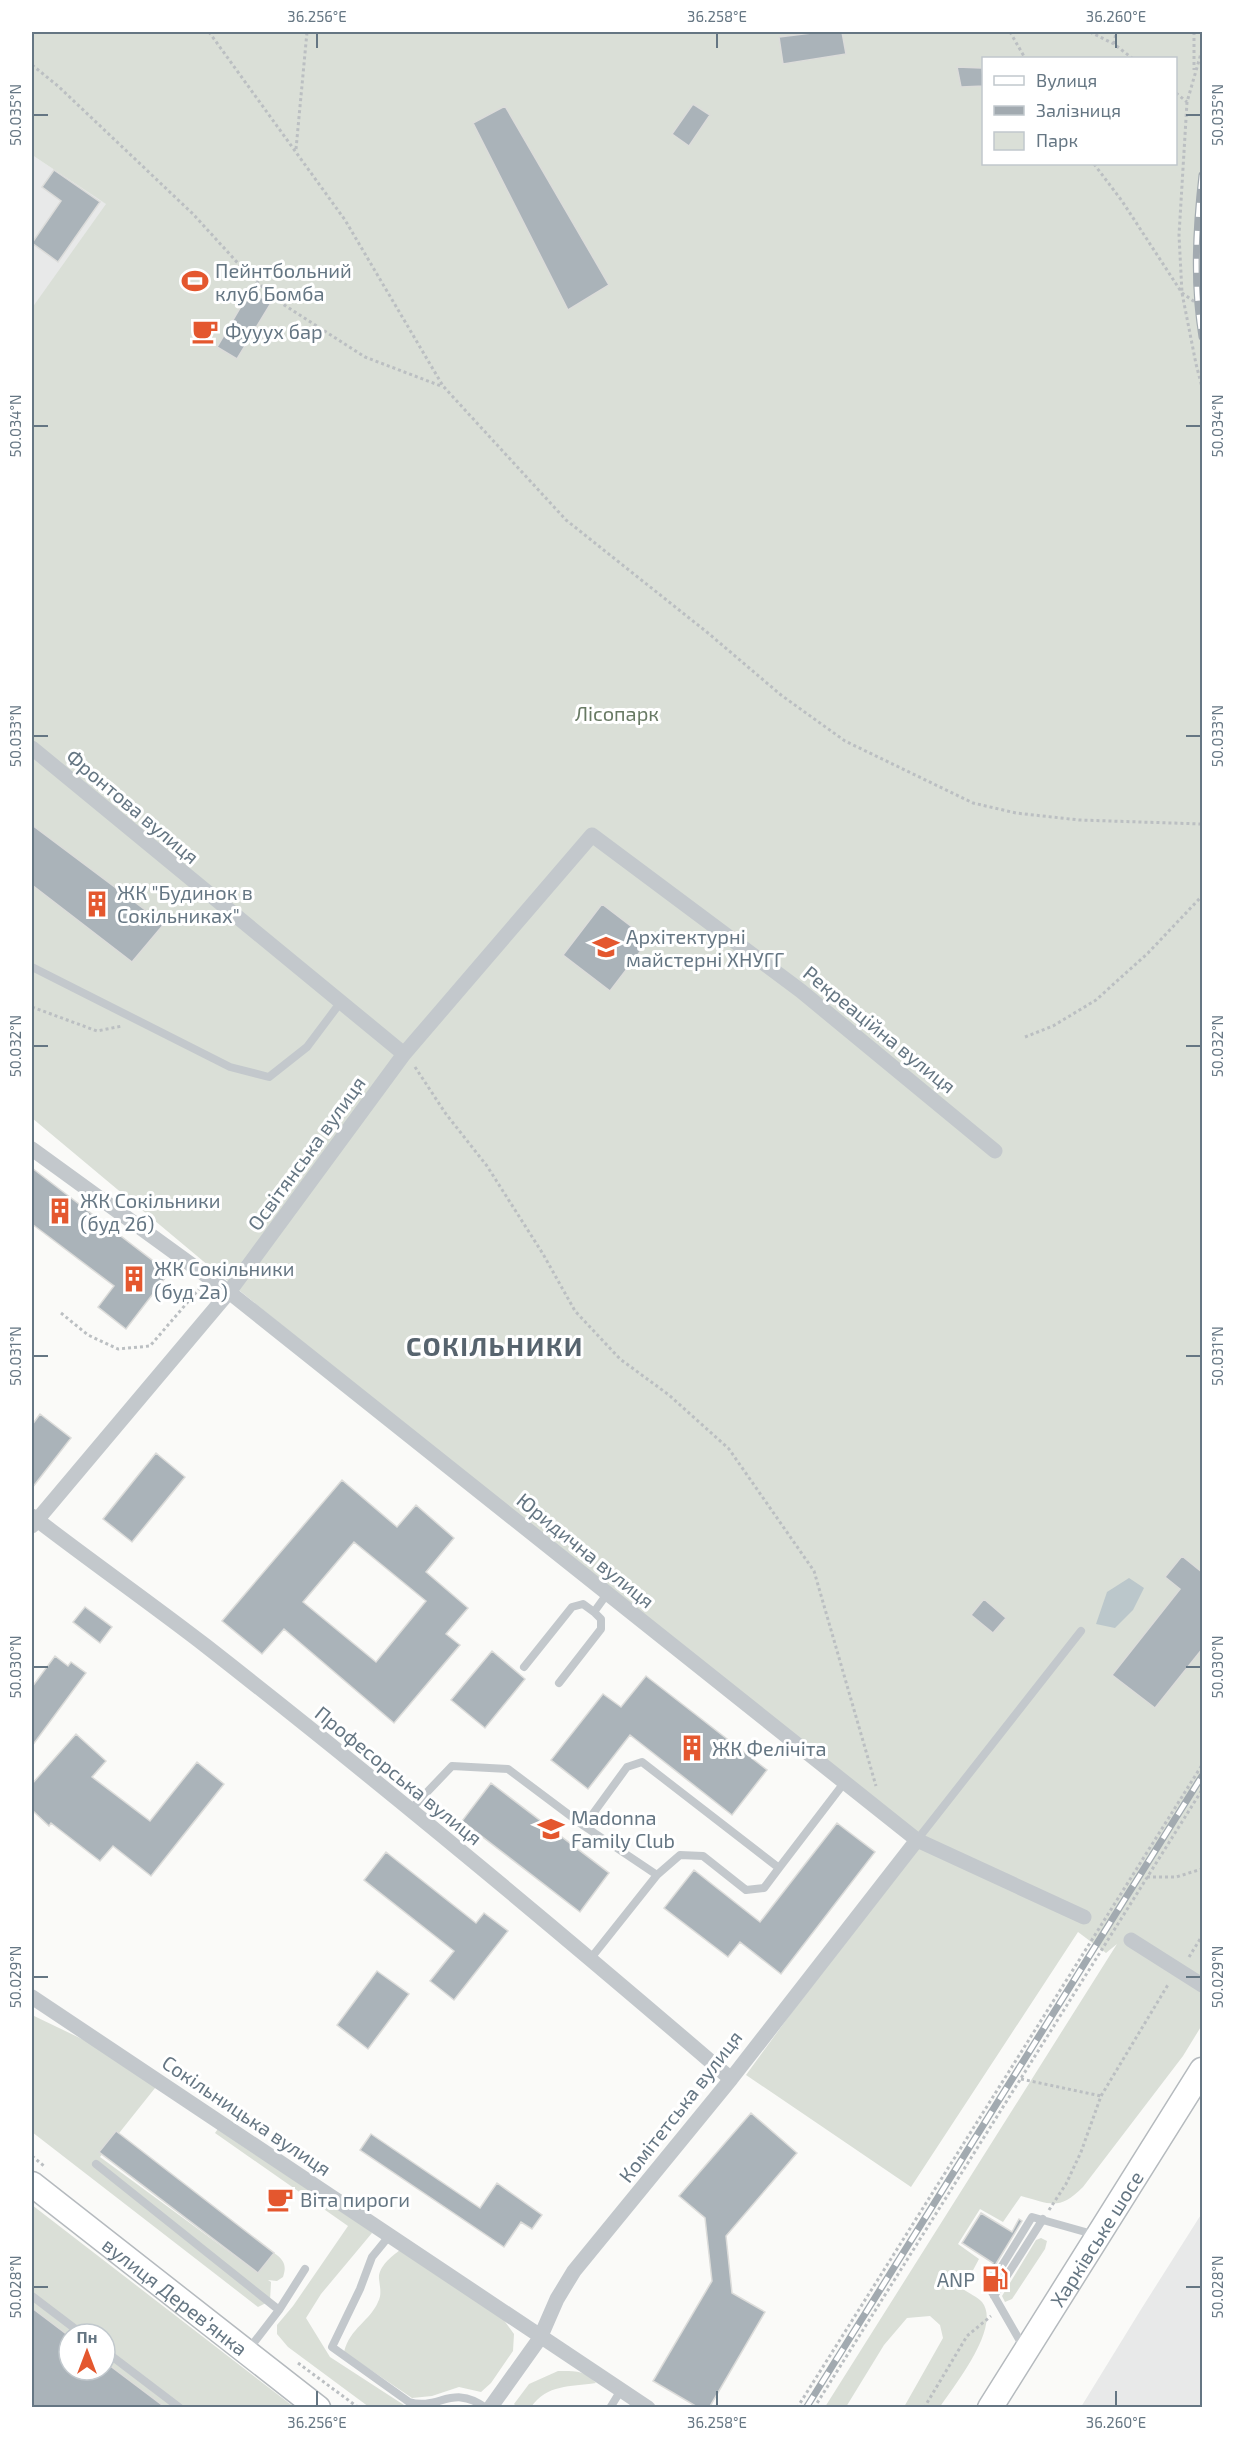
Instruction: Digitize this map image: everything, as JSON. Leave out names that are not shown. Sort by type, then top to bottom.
[{"type":"main road","name":"Харківське шосе","points":[[990,2408],[1203,2070]]},
{"type":"main road","name":"вулиця Дерев’янка","points":[[32,2184],[318,2408]]},
{"type":"street","name":"Фронтова вулиця","points":[[32,748],[404,1054]]},
{"type":"street","name":"Освітянська вулиця","points":[[33,1521],[230,1292],[404,1054],[592,835]]},
{"type":"street","name":"Рекреаційна вулиця","points":[[592,835],[801,991],[995,1151]]},
{"type":"street","name":"Юридична вулиця","points":[[32,1149],[230,1292],[917,1840],[1084,1917]]},
{"type":"street","name":"Професорська вулиця","points":[[33,1521],[206,1646],[591,1958],[731,2079]]},
{"type":"street","name":"Комітетська вулиця","points":[[488,2408],[540,2338],[557,2299],[574,2271],[731,2079],[917,1840]]},
{"type":"street","points":[[1131,1940],[1203,1985]]},
{"type":"street","name":"Сокільницька вулиця","points":[[32,1997],[648,2408]]},
{"type":"lane","points":[[32,968],[230,1066],[269,1077],[307,1047],[340,1003]]},
{"type":"lane","points":[[594,1612],[607,1594]]},
{"type":"lane","points":[[524,1667],[572,1607],[583,1604],[601,1619],[601,1629],[559,1683]]},
{"type":"lane","points":[[917,1840],[1081,1631]]},
{"type":"lane","points":[[584,1826],[627,1767],[642,1762],[779,1869]]},
{"type":"lane","points":[[410,1810],[452,1766],[508,1769],[584,1826],[657,1875]]},
{"type":"lane","points":[[591,1958],[657,1875],[680,1855],[703,1856],[746,1890],[764,1888],[844,1784]]},
{"type":"lane","points":[[96,2164],[279,2310]]},
{"type":"lane","points":[[1026,2350],[989,2287],[1032,2217],[1097,2236]]},
{"type":"lane","points":[[390,2235],[372,2257],[360,2289],[332,2347],[409,2402],[418,2405],[458,2395],[477,2401],[488,2408]]},
{"type":"lane","points":[[246,2352],[279,2310],[305,2269]]},
{"type":"lane","points":[[32,2296],[66,2322]]},
{"type":"lane","points":[[117,2360],[180,2408]]},
{"type":"lane","points":[[609,2408],[621,2390]]},
{"type":"path","points":[[209,32],[345,220],[443,386],[566,520],[708,633],[781,695],[845,741],[973,803],[1016,813],[1079,820],[1203,824]]},
{"type":"path","points":[[296,150],[307,32]]},
{"type":"path","points":[[682,32],[757,32]]},
{"type":"path","points":[[1010,32],[1024,57]]},
{"type":"path","points":[[1090,32],[1114,44],[1131,57]]},
{"type":"path","points":[[1114,44],[1116,32]]},
{"type":"path","points":[[1194,32],[1194,74]]},
{"type":"path","points":[[1203,50],[1187,102],[1179,235],[1182,293],[1196,364],[1203,387]]},
{"type":"path","points":[[32,65],[58,86],[185,206],[246,272],[278,302],[365,357],[443,386]]},
{"type":"path","points":[[1177,94],[1187,102]]},
{"type":"path","points":[[1095,165],[1122,201],[1182,293],[1203,307]]},
{"type":"path","points":[[1196,364],[1203,365]]},
{"type":"path","points":[[1025,1037],[1053,1026],[1096,1000],[1148,953],[1203,896]]},
{"type":"path","points":[[32,1007],[97,1031],[141,1022]]},
{"type":"path","points":[[404,1054],[417,1068],[446,1114],[487,1166],[543,1254],[575,1311],[620,1359],[669,1395],[729,1449],[814,1571],[876,1791]]},
{"type":"path","points":[[61,1312],[88,1335],[118,1349],[150,1346],[209,1278]]},
{"type":"path","points":[[797,2408],[1203,1765]]},
{"type":"path","points":[[814,2408],[1203,1790]]},
{"type":"path","points":[[1147,1876],[1176,1878],[1203,1869]]},
{"type":"path","points":[[1043,2219],[1066,2184],[1081,2152],[1101,2096],[1178,1969],[1203,1936]]},
{"type":"path","points":[[1021,2079],[1101,2096]]},
{"type":"path","points":[[924,2408],[966,2336],[1001,2308]]},
{"type":"shaded area","points":[[32,155],[107,204],[32,312]]},
{"type":"shaded area","points":[[1129,1578],[1144,1588],[1133,1610],[1115,1628],[1096,1624],[1107,1592]]},
{"type":"shaded area","points":[[1202,2213],[1202,2407],[1081,2407],[1140,2311]]},
{"type":"green space","name":"Лісопарк","points":[[32,32],[1202,32],[1202,2025],[1183,2056],[1075,2195],[1061,2203],[1054,2204],[1021,2196],[1003,2222],[980,2209],[958,2244],[979,2259],[963,2289],[982,2302],[986,2313],[986,2326],[981,2341],[964,2372],[940,2407],[904,2407],[943,2338],[940,2325],[930,2316],[907,2318],[884,2345],[846,2407],[825,2407],[1117,1944],[1106,1953],[1078,1932],[911,2187],[746,2075],[917,1841],[203,1261],[32,1118],[32,308],[106,204],[32,155]]},
{"type":"green space","points":[[32,2015],[163,2078],[100,2157],[258,2273],[274,2253],[284,2263],[285,2269],[283,2277],[277,2281],[268,2280],[271,2282],[270,2301],[258,2307],[32,2132]]},
{"type":"green space","points":[[220,2126],[369,2227],[372,2233],[321,2294],[306,2318],[330,2357],[407,2407],[369,2407],[288,2347],[277,2334],[277,2325],[293,2306],[348,2226],[215,2133]]},
{"type":"green space","points":[[32,2205],[294,2407],[32,2407]]},
{"type":"green space","points":[[1041,2238],[1047,2241],[1045,2249],[1012,2299],[1005,2302],[1002,2296],[1036,2240]]},
{"type":"green space","points":[[400,2250],[498,2312],[514,2334],[513,2351],[491,2383],[481,2392],[459,2387],[432,2396],[412,2398],[344,2352],[355,2331],[378,2302],[381,2270]]},
{"type":"green space","points":[[558,2371],[584,2373],[596,2383],[552,2390],[531,2407],[517,2407],[514,2404],[529,2384]]},
{"type":"building","points":[[842,32],[846,54],[783,64],[779,37]]},
{"type":"building","points":[[957,67],[982,68],[982,86],[961,87]]},
{"type":"building","points":[[693,104],[710,115],[689,146],[672,134]]},
{"type":"building","points":[[505,106],[609,285],[568,310],[473,123]]},
{"type":"building","points":[[54,170],[100,202],[58,262],[32,243],[61,201],[42,187]]},
{"type":"building","points":[[250,291],[271,303],[237,359],[217,347]]},
{"type":"building","name":"ЖК \"Будинок в Сокільниках\"","points":[[32,825],[164,924],[132,962],[32,885]]},
{"type":"building","points":[[602,904],[649,940],[610,991],[563,955]]},
{"type":"building","points":[[32,1168],[169,1273],[126,1329],[98,1307],[114,1286],[32,1224]]},
{"type":"building","points":[[40,1414],[71,1438],[32,1488],[32,1425]]},
{"type":"building","points":[[156,1453],[185,1477],[132,1542],[103,1519]]},
{"type":"building","points":[[342,1480],[397,1527],[416,1505],[454,1538],[426,1572],[468,1608],[446,1634],[460,1645],[394,1723],[284,1629],[262,1654],[222,1621]],"holes":[[[354,1542],[426,1601],[376,1662],[303,1602]]]},
{"type":"building","points":[[1182,1556],[1203,1573],[1203,1648],[1155,1708],[1112,1675],[1180,1589],[1165,1577]]},
{"type":"building","points":[[984,1599],[1006,1618],[993,1633],[971,1615]]},
{"type":"building","points":[[85,1607],[112,1627],[100,1643],[73,1622]]},
{"type":"building","points":[[492,1651],[525,1679],[485,1728],[451,1700]]},
{"type":"building","points":[[55,1656],[68,1666],[71,1662],[86,1673],[32,1746],[32,1687]]},
{"type":"building","name":"ЖК Фелічіта","points":[[646,1676],[767,1770],[732,1815],[630,1735],[588,1789],[551,1760],[603,1694],[621,1707]]},
{"type":"building","points":[[76,1734],[106,1761],[92,1777],[150,1821],[197,1762],[224,1784],[151,1876],[113,1846],[100,1861],[51,1823],[49,1826],[32,1810],[32,1784]]},
{"type":"building","points":[[491,1783],[609,1873],[580,1912],[462,1821]]},
{"type":"building","points":[[837,1823],[875,1852],[781,1974],[740,1942],[728,1957],[664,1908],[694,1870],[760,1922]]},
{"type":"building","points":[[386,1852],[476,1923],[484,1913],[508,1931],[454,2000],[430,1981],[454,1951],[364,1880]]},
{"type":"building","points":[[377,1971],[409,1994],[368,2049],[337,2025]]},
{"type":"building","points":[[751,2113],[797,2153],[726,2236],[732,2293],[765,2312],[709,2408],[699,2408],[653,2381],[712,2281],[705,2218],[679,2196]]},
{"type":"building","points":[[116,2131],[274,2253],[258,2273],[99,2152]]},
{"type":"building","points":[[371,2134],[480,2208],[497,2183],[542,2215],[532,2229],[521,2222],[504,2247],[360,2150]]},
{"type":"building","points":[[981,2213],[1012,2232],[1019,2219],[1022,2221],[991,2272],[988,2271],[993,2263],[962,2243]]},
{"type":"building","points":[[32,2308],[57,2327],[57,2382],[117,2382],[117,2371],[166,2408],[32,2408]]},
{"type":"railway","points":[[1202,175],[1196,256],[1197,296],[1202,337]]},
{"type":"railway","points":[[806,2408],[1202,1776]]},
{"type":"place","name":"Пейнтбольний клуб Бомба","points":[[195,281]]},
{"type":"place","name":"Фууух бар","points":[[205,331]]},
{"type":"place","name":"ЖК \"Будинок в Сокільниках\"","points":[[97,904]]},
{"type":"place","name":"Архітектурні майстерні ХНУГГ","points":[[606,947]]},
{"type":"place","name":"ЖК Сокільники (буд 2б)","points":[[60,1211]]},
{"type":"place","name":"ЖК Сокільники (буд 2а)","points":[[134,1279]]},
{"type":"place","name":"ЖК Фелічіта","points":[[692,1748]]},
{"type":"place","name":"Madonna Family Club","points":[[551,1829]]},
{"type":"place","name":"Віта пироги","points":[[280,2199]]},
{"type":"place","name":"ANP","points":[[995,2279]]},
{"type":"district","name":"СОКІЛЬНИКИ","points":[[495,1345]]}]
